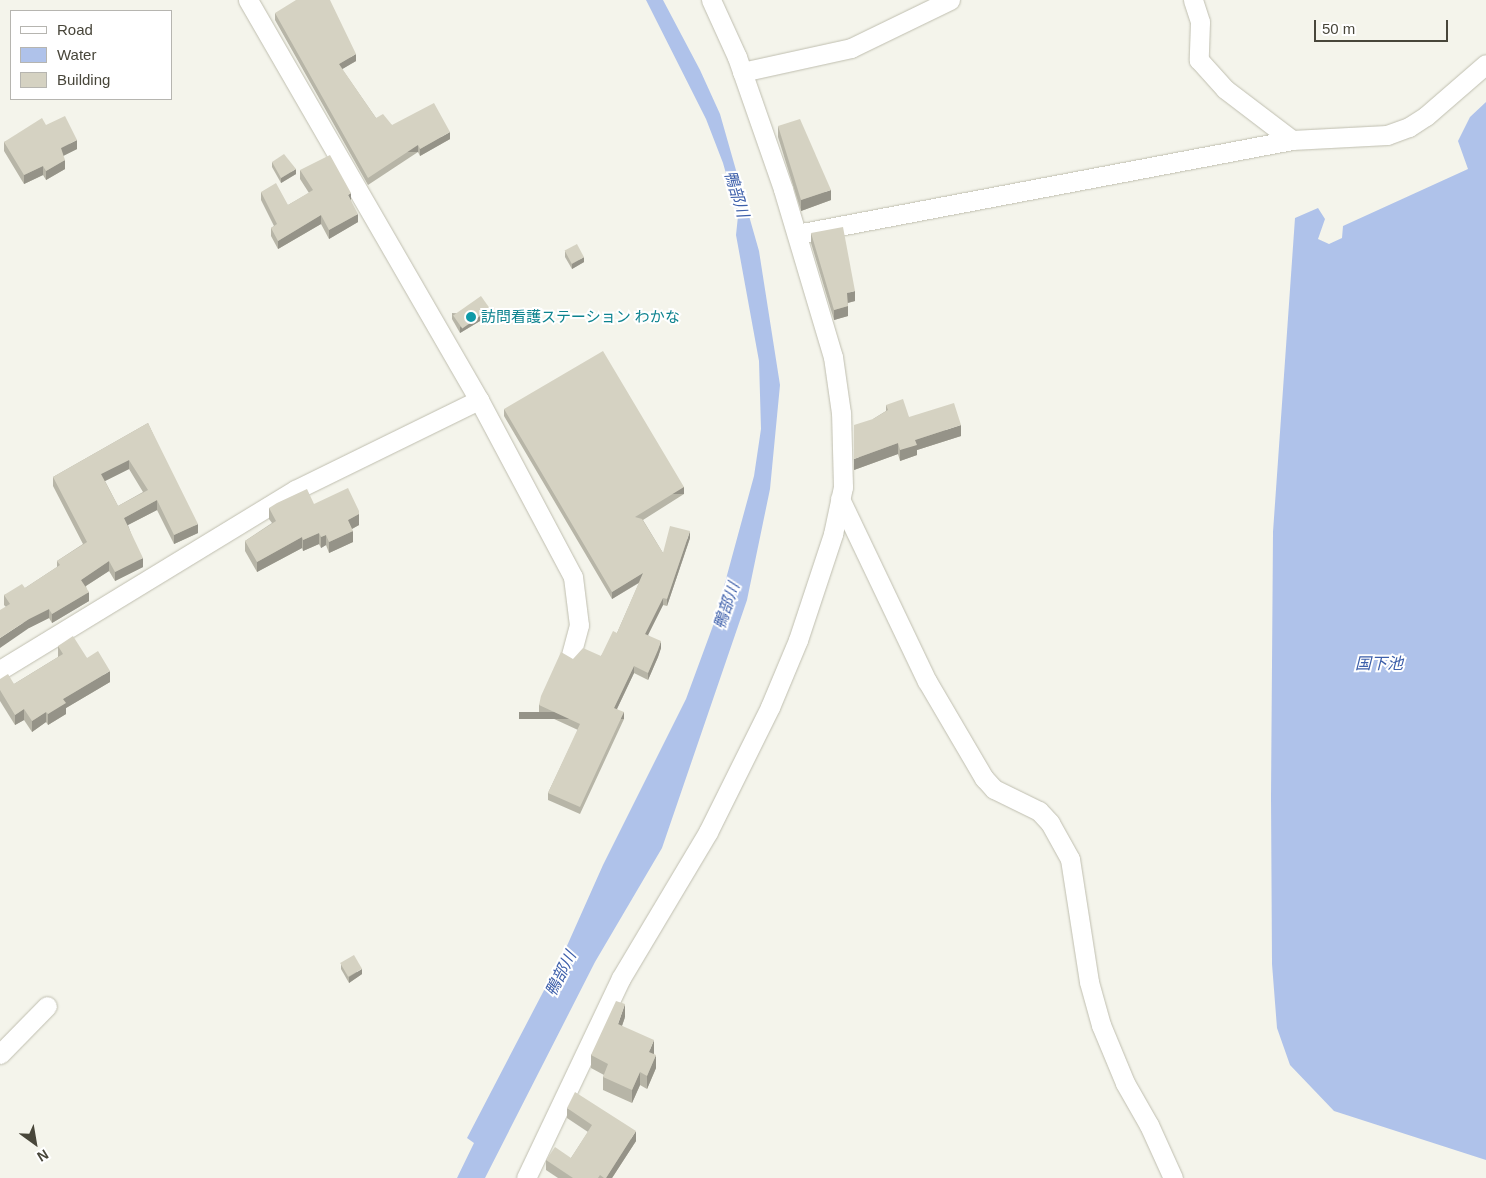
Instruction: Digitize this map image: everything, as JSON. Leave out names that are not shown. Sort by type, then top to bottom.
[{"type":"street","points":[[248,0],[479,400],[573,577],[580,625],[571,655]]},
{"type":"street","points":[[526,1178],[621,978],[708,832],[770,707],[798,640],[833,534],[840,499],[841,413],[833,357],[797,234],[742,72],[711,0]]},
{"type":"street","points":[[742,72],[851,48],[950,0]]},
{"type":"street","points":[[1193,0],[1200,22],[1199,60],[1224,89],[1292,140]]},
{"type":"street","points":[[797,234],[1292,140],[1387,135],[1409,127],[1486,64]]},
{"type":"street","points":[[0,670],[295,490],[479,400]]},
{"type":"street","points":[[840,499],[927,681],[984,778],[994,789],[1039,812],[1050,823],[1070,859],[1089,982],[1101,1025],[1125,1083],[1150,1125],[1172,1178]]},
{"type":"street","points":[[0,1054],[47,1006]]},
{"type":"water","name":"鴨部川","points":[[646,0],[663,0],[700,70],[720,114],[759,251],[780,385],[770,489],[747,600],[662,848],[595,962],[485,1178],[457,1178],[474,1143],[467,1138],[566,948],[603,865],[686,699],[714,623],[754,476],[761,429],[759,361],[736,235],[738,216],[723,163],[706,119]]},
{"type":"water","name":"国下池","points":[[1486,102],[1486,1160],[1334,1111],[1290,1065],[1277,1028],[1272,964],[1271,797],[1273,532],[1295,218],[1318,208],[1325,219],[1318,239],[1329,244],[1342,238],[1343,226],[1468,169],[1458,141],[1470,117]]},
{"type":"building","points":[[296,0],[330,0],[356,54],[339,64],[376,118],[383,114],[392,125],[434,103],[450,132],[420,149],[418,145],[368,178],[275,13]]},
{"type":"building","points":[[65,116],[77,140],[61,148],[65,160],[46,171],[43,166],[24,175],[4,142],[42,118],[46,125]]},
{"type":"building","points":[[800,119],[831,190],[801,200],[778,126]]},
{"type":"building","points":[[284,154],[296,169],[281,178],[272,162]]},
{"type":"building","points":[[330,155],[351,193],[348,195],[358,214],[329,230],[321,215],[278,241],[271,228],[277,224],[261,192],[276,183],[288,205],[313,190],[300,170]]},
{"type":"building","points":[[843,227],[855,291],[847,293],[848,306],[834,310],[811,233]]},
{"type":"building","points":[[577,244],[584,257],[572,264],[565,251]]},
{"type":"building","name":"訪問看護ステーション わかな","points":[[481,296],[490,309],[462,329],[453,316]]},
{"type":"building","points":[[603,351],[684,487],[635,517],[642,519],[663,553],[670,526],[690,531],[667,599],[663,598],[645,634],[661,641],[658,650],[648,673],[634,666],[614,708],[624,712],[580,807],[548,793],[580,724],[539,705],[541,696],[561,652],[573,659],[583,648],[601,656],[613,631],[617,633],[643,573],[612,592],[504,409]]},
{"type":"building","points":[[903,399],[909,417],[954,403],[961,425],[915,440],[917,445],[900,450],[898,443],[854,459],[854,425],[873,419],[888,410],[886,405]]},
{"type":"building","points":[[148,423],[198,524],[174,535],[157,500],[124,518],[143,558],[115,572],[109,561],[81,580],[89,592],[52,614],[49,609],[29,619],[0,638],[0,610],[10,604],[4,595],[22,584],[25,588],[60,565],[57,561],[87,542],[53,477]],"holes":[[[129,460],[148,490],[118,506],[101,474]]]},
{"type":"building","points":[[348,488],[359,511],[359,514],[348,520],[353,531],[329,542],[326,535],[321,537],[319,533],[303,540],[302,537],[257,562],[245,541],[276,521],[269,508],[307,489],[314,504]]},
{"type":"building","points":[[73,636],[87,658],[98,651],[110,671],[63,699],[66,703],[48,714],[46,712],[32,721],[24,709],[15,715],[0,690],[0,679],[8,674],[14,684],[63,654],[58,646]]},
{"type":"building","points":[[354,955],[362,969],[348,977],[340,963]]},
{"type":"building","points":[[616,1001],[625,1004],[618,1024],[654,1040],[649,1052],[656,1055],[647,1076],[640,1072],[632,1090],[603,1077],[608,1064],[591,1055]]},
{"type":"building","points":[[575,1092],[636,1131],[606,1178],[600,1175],[598,1178],[573,1178],[546,1160],[555,1147],[571,1158],[592,1125],[567,1108]]},
{"type":"place","name":"訪問看護ステーション わかな","points":[[471,317]]}]
